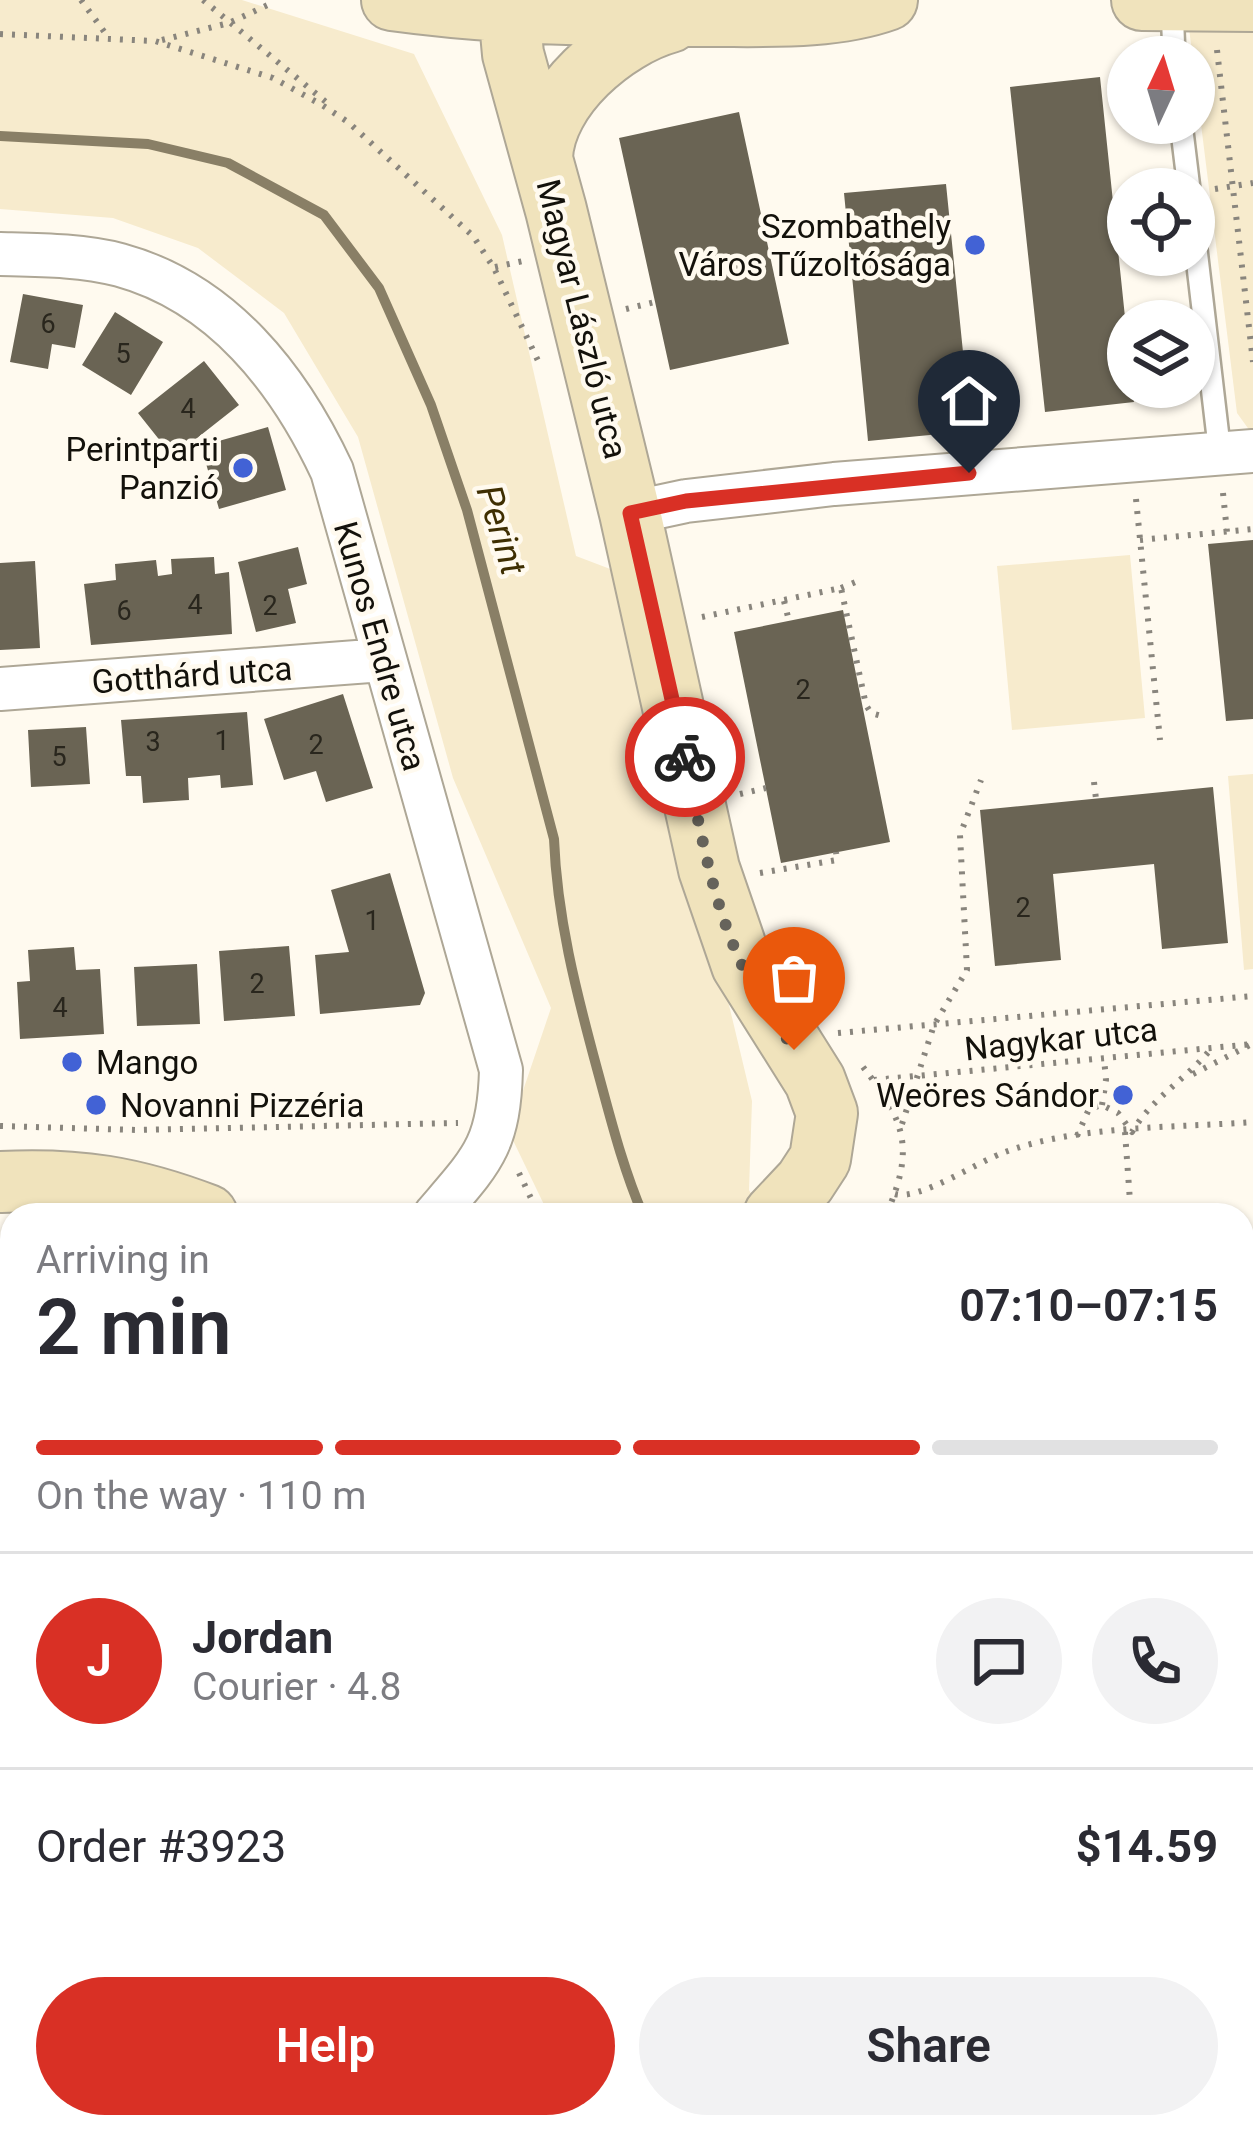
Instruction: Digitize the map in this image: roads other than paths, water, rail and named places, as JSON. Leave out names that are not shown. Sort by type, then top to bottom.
[{"type":"street","points":[[392,0],[508,6],[581,17],[825,12],[886,0]]},
{"type":"street","points":[[1142,0],[1172,1],[1235,23]]},
{"type":"street","name":"Magyar László utca","points":[[508,6],[513,54],[630,513],[709,869],[742,965],[815,1082],[827,1113],[820,1159],[785,1203]]},
{"type":"street","name":"Magyar László utca","points":[[542,158],[551,124],[606,53],[645,29],[709,16]]},
{"type":"street","name":"Kunos Endre utca","points":[[0,254],[64,256],[118,265],[162,280],[201,302],[282,381],[332,471],[501,1070],[496,1126],[486,1155],[445,1203]]},
{"type":"street","points":[[630,513],[686,501],[834,484],[1232,465]]},
{"type":"street","name":"Gotthárd utca","points":[[0,689],[383,660]]},
{"type":"street","points":[[0,1182],[97,1183],[148,1192],[176,1203]]},
{"type":"lane","points":[[1172,1],[1173,36]]},
{"type":"lane","points":[[1201,276],[1232,465]]},
{"type":"waterway","name":"Perint","points":[[0,136],[148,144],[228,163],[324,215],[379,288],[431,405],[467,510],[554,839],[563,925],[581,1009],[638,1203]]},
{"type":"place","name":"Szombathely Város Tűzoltósága","points":[[975,245]]},
{"type":"place","name":"Perintparti Panzió","points":[[243,468]]},
{"type":"place","name":"Mango","points":[[72,1062]]},
{"type":"place","name":"Weöres Sándor","points":[[1123,1095]]},
{"type":"place","name":"Novanni Pizzéria","points":[[96,1105]]}]
